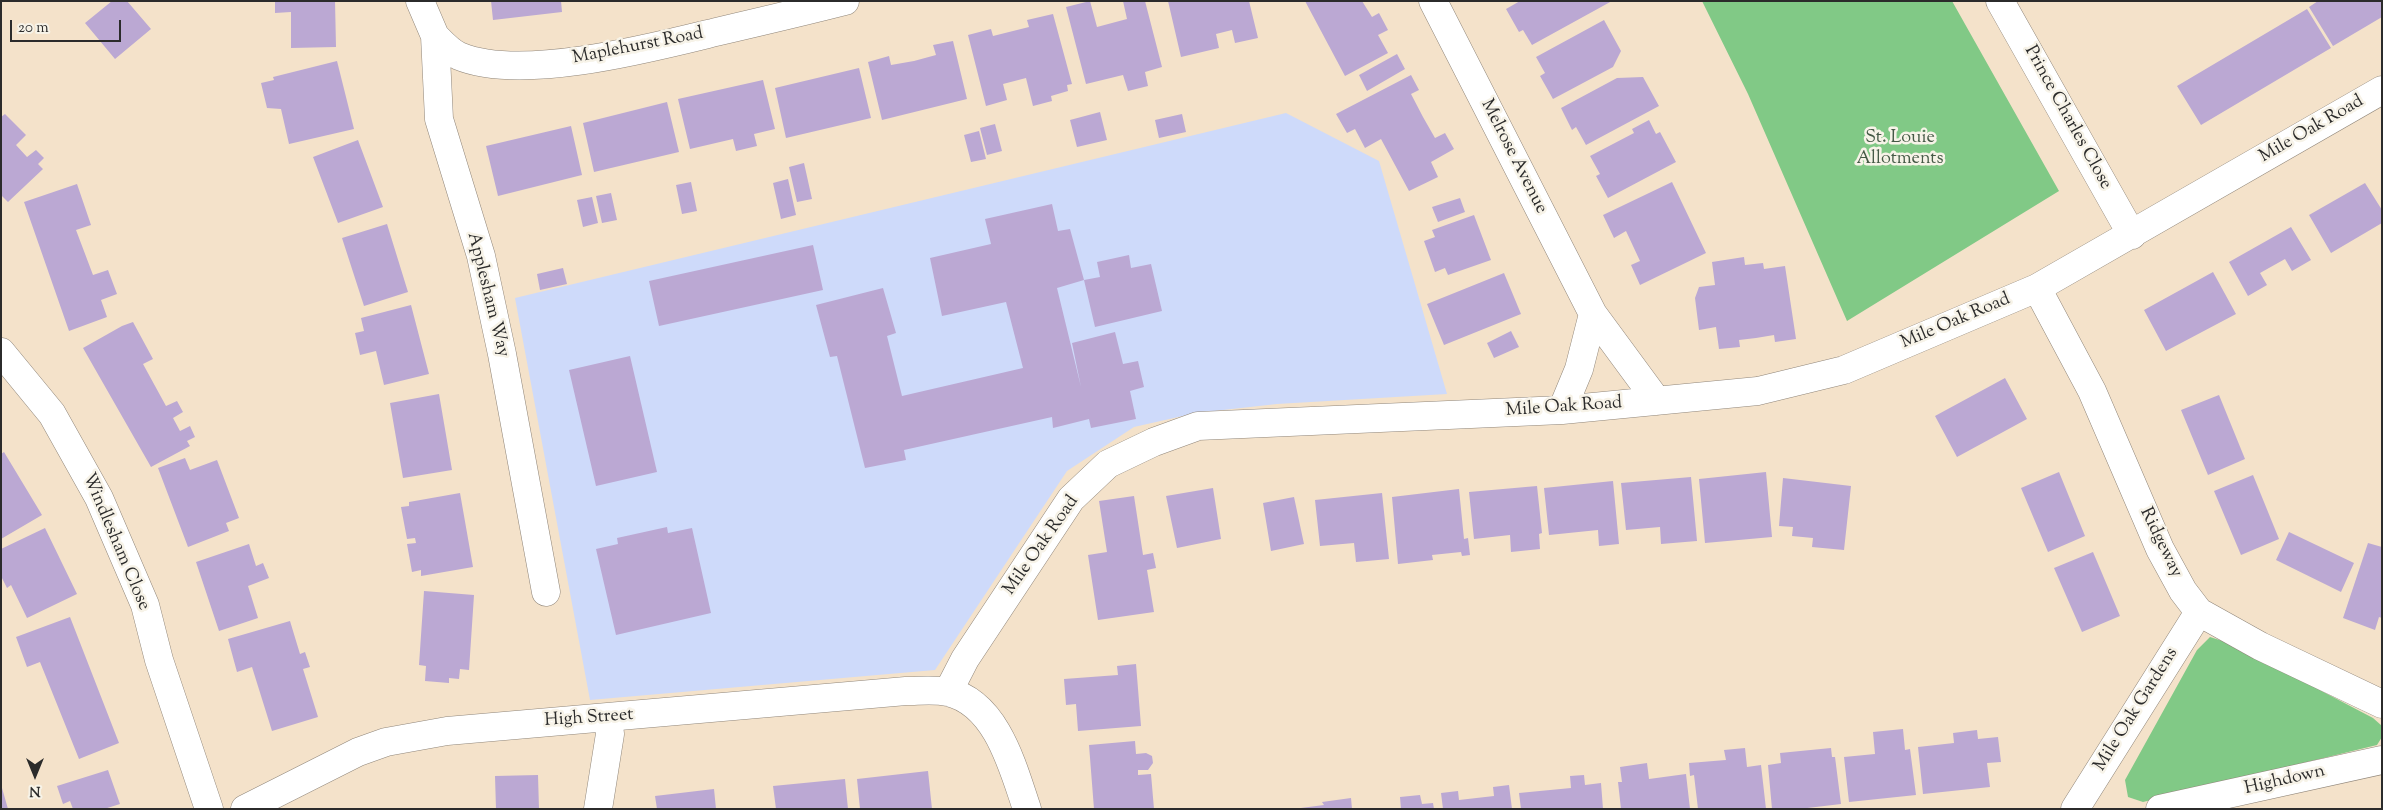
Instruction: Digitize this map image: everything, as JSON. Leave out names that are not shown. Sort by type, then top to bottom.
[{"type":"street","name":"Applesham Way","points":[[420,1],[435,36],[438,119],[481,256],[502,354],[546,592]]},
{"type":"street","name":"Maplehurst Road","points":[[435,36],[457,55],[471,60],[510,65],[540,64],[632,52],[845,1]]},
{"type":"street","name":"Melrose Avenue","points":[[1433,1],[1593,314],[1657,401]]},
{"type":"street","name":"Prince Charles Close","points":[[2000,1],[2132,234]]},
{"type":"street","name":"Mile Oak Road","points":[[948,692],[965,658],[1071,499],[1108,464],[1154,442],[1198,426],[1562,410],[1758,391],[1844,370],[2037,288],[2379,96]]},
{"type":"street","name":"Ridgeway","points":[[2037,288],[2092,391],[2160,549],[2183,591],[2199,612],[2260,646],[2382,704]]},
{"type":"street","points":[[1562,410],[1580,369],[1593,314]]},
{"type":"street","name":"Windlesham Close","points":[[1,352],[52,414],[99,498],[145,606],[159,660],[209,809]]},
{"type":"street","name":"Mile Oak Gardens","points":[[2075,809],[2199,612]]},
{"type":"street","name":"High Street","points":[[245,809],[358,752],[386,742],[448,731],[906,691],[948,692]]},
{"type":"street","points":[[948,692],[967,700],[985,715],[1000,739],[1027,809]]},
{"type":"street","points":[[598,809],[608,755],[610,734],[608,718]]},
{"type":"street","name":"Highdown","points":[[2160,809],[2382,760]]},
{"type":"shaded area","points":[[1286,113],[1379,161],[1447,394],[1277,404],[1196,413],[1134,427],[1067,471],[935,670],[590,700],[515,298]]},
{"type":"green space","name":"St. Louie Allotments","points":[[1702,1],[1952,1],[2059,191],[1847,321],[1748,94]]},
{"type":"green space","points":[[2210,637],[2232,644],[2373,718],[2382,726],[2382,737],[2377,745],[2143,802],[2128,797],[2125,780],[2197,650]]},
{"type":"building","points":[[112,1],[127,1],[151,29],[115,59],[85,23]]},
{"type":"building","points":[[275,1],[335,1],[336,47],[291,48],[291,12],[275,13]]},
{"type":"building","points":[[491,1],[561,1],[562,12],[493,20]]},
{"type":"building","points":[[1090,1],[1097,27],[1127,19],[1123,1],[1145,1],[1162,67],[1145,72],[1148,86],[1128,91],[1123,75],[1086,84],[1066,7]]},
{"type":"building","points":[[1168,1],[1249,1],[1258,38],[1235,43],[1232,30],[1216,34],[1219,48],[1181,57]]},
{"type":"building","points":[[1305,1],[1362,1],[1372,17],[1379,13],[1388,30],[1378,35],[1388,53],[1345,76]]},
{"type":"building","points":[[1520,1],[1612,1],[1532,45],[1523,30],[1519,32],[1506,9]]},
{"type":"building","points":[[2318,1],[2382,1],[2382,17],[2333,46],[2309,7]]},
{"type":"building","points":[[2307,9],[2331,48],[2201,125],[2177,86]]},
{"type":"building","points":[[1053,14],[1072,84],[1067,85],[1068,91],[1051,96],[1052,101],[1033,106],[1026,78],[1003,84],[1007,100],[986,106],[968,35],[991,29],[993,36],[1029,27],[1027,20]]},
{"type":"building","points":[[1604,20],[1621,51],[1613,67],[1553,99],[1540,76],[1545,73],[1536,57]]},
{"type":"building","points":[[953,41],[967,99],[882,120],[868,62],[889,56],[891,65],[914,61],[936,55],[933,45]]},
{"type":"building","points":[[1397,54],[1405,69],[1367,91],[1359,75]]},
{"type":"building","points":[[337,61],[354,129],[289,144],[281,109],[267,108],[261,83],[274,80],[273,77]]},
{"type":"building","points":[[859,68],[871,118],[786,138],[775,88]]},
{"type":"building","points":[[1411,75],[1419,90],[1411,94],[1435,138],[1445,133],[1454,149],[1431,162],[1438,177],[1409,191],[1381,139],[1365,148],[1355,129],[1347,133],[1336,114]]},
{"type":"building","points":[[1643,77],[1659,106],[1586,145],[1576,127],[1572,130],[1561,108],[1617,78]]},
{"type":"building","points":[[763,80],[775,129],[754,134],[757,146],[736,151],[733,139],[690,149],[678,99]]},
{"type":"building","points":[[667,102],[679,152],[594,172],[583,123]]},
{"type":"building","points":[[1100,112],[1107,140],[1077,147],[1070,120]]},
{"type":"building","points":[[5,114],[26,135],[16,145],[27,157],[36,150],[44,158],[38,164],[43,169],[8,202],[1,195],[1,117]]},
{"type":"building","points":[[1182,114],[1186,132],[1159,138],[1155,120]]},
{"type":"building","points":[[1649,120],[1656,134],[1660,132],[1676,162],[1608,198],[1596,176],[1600,174],[1590,156],[1634,133],[1632,129]]},
{"type":"building","points":[[995,124],[1002,151],[987,155],[980,128]]},
{"type":"building","points":[[571,126],[582,175],[498,196],[486,146]]},
{"type":"building","points":[[979,131],[986,159],[971,162],[964,135]]},
{"type":"building","points":[[358,140],[383,207],[338,223],[313,157]]},
{"type":"building","points":[[804,163],[812,199],[797,202],[789,167]]},
{"type":"building","points":[[788,179],[796,215],[781,219],[773,183]]},
{"type":"building","points":[[691,182],[697,211],[682,214],[676,185]]},
{"type":"building","points":[[1672,182],[1706,253],[1640,285],[1631,265],[1640,261],[1626,231],[1614,238],[1603,215]]},
{"type":"building","points":[[2365,183],[2382,210],[2382,223],[2331,253],[2309,215]]},
{"type":"building","points":[[77,184],[91,225],[76,230],[93,275],[108,270],[117,294],[101,300],[107,317],[69,331],[24,202]]},
{"type":"building","points":[[611,193],[617,220],[602,223],[596,196]]},
{"type":"building","points":[[592,197],[598,223],[583,227],[577,200]]},
{"type":"building","points":[[1460,198],[1465,212],[1438,222],[1432,207]]},
{"type":"building","points":[[1052,204],[1058,231],[1070,229],[1084,280],[1057,288],[1081,387],[1072,343],[1115,332],[1123,364],[1138,361],[1144,387],[1130,391],[1136,419],[1091,428],[1089,419],[1053,428],[1052,417],[904,450],[906,460],[865,468],[837,356],[830,357],[816,305],[883,288],[896,333],[887,336],[902,396],[1023,368],[1006,302],[942,316],[930,258],[991,244],[985,219]]},
{"type":"building","points":[[1474,215],[1491,260],[1448,275],[1445,268],[1435,272],[1424,241],[1435,237],[1432,230]]},
{"type":"building","points":[[387,224],[408,292],[364,306],[342,238]]},
{"type":"building","points":[[2291,227],[2311,260],[2292,271],[2285,259],[2260,273],[2267,285],[2248,296],[2229,262]]},
{"type":"building","points":[[813,245],[823,290],[659,326],[649,281]]},
{"type":"building","points":[[1129,255],[1131,268],[1151,264],[1162,311],[1095,327],[1084,280],[1100,277],[1097,262]]},
{"type":"building","points":[[1744,257],[1745,265],[1763,263],[1764,269],[1785,266],[1796,339],[1775,342],[1774,335],[1739,340],[1740,347],[1719,349],[1716,327],[1699,330],[1695,298],[1699,287],[1715,285],[1712,262]]},
{"type":"building","points":[[563,268],[567,284],[540,290],[537,274]]},
{"type":"building","points":[[2213,272],[2236,314],[2166,351],[2144,310]]},
{"type":"building","points":[[1504,273],[1521,314],[1444,345],[1427,304]]},
{"type":"building","points":[[411,305],[429,374],[384,385],[376,351],[360,355],[355,333],[364,331],[361,318]]},
{"type":"building","points":[[133,322],[153,359],[143,364],[166,406],[177,401],[183,412],[173,418],[180,431],[190,426],[195,437],[187,441],[190,446],[151,467],[83,348],[122,326]]},
{"type":"building","points":[[1511,331],[1519,347],[1494,358],[1487,343]]},
{"type":"building","points":[[630,356],[657,472],[596,486],[569,370]]},
{"type":"building","points":[[2005,378],[2027,419],[1957,457],[1935,416]]},
{"type":"building","points":[[439,394],[452,470],[403,478],[390,403]]},
{"type":"building","points":[[2219,395],[2245,459],[2208,475],[2181,410]]},
{"type":"building","points":[[4,452],[42,515],[1,539],[1,454]]},
{"type":"building","points":[[185,458],[190,470],[217,460],[239,518],[226,523],[229,531],[188,547],[158,468]]},
{"type":"building","points":[[1766,472],[1772,537],[1705,543],[1699,479]]},
{"type":"building","points":[[2059,472],[2085,536],[2048,552],[2021,488]]},
{"type":"building","points":[[2253,475],[2279,539],[2241,555],[2214,491]]},
{"type":"building","points":[[1691,477],[1697,541],[1661,544],[1660,527],[1626,530],[1621,483]]},
{"type":"building","points":[[1783,478],[1851,486],[1844,550],[1812,547],[1813,538],[1792,536],[1793,527],[1779,526]]},
{"type":"building","points":[[1613,481],[1619,544],[1599,546],[1598,530],[1549,535],[1544,488]]},
{"type":"building","points":[[1537,486],[1542,533],[1539,534],[1540,549],[1511,552],[1510,535],[1474,539],[1469,492]]},
{"type":"building","points":[[1213,488],[1221,539],[1177,548],[1166,496]]},
{"type":"building","points":[[1459,489],[1464,539],[1468,538],[1470,555],[1462,556],[1461,552],[1432,555],[1433,560],[1398,564],[1392,497]]},
{"type":"building","points":[[460,493],[473,567],[421,576],[421,570],[412,572],[407,544],[416,543],[415,538],[407,539],[401,507],[409,506],[409,502]]},
{"type":"building","points":[[1382,493],[1389,559],[1356,562],[1354,543],[1320,546],[1315,500]]},
{"type":"building","points":[[1134,496],[1143,555],[1153,553],[1156,568],[1147,570],[1154,612],[1098,620],[1088,555],[1107,552],[1099,501]]},
{"type":"building","points":[[1294,497],[1304,544],[1271,551],[1263,503]]},
{"type":"building","points":[[667,527],[668,533],[692,528],[711,613],[616,635],[596,549],[618,544],[617,538]]},
{"type":"building","points":[[45,528],[77,594],[27,618],[11,585],[7,588],[1,576],[1,549]]},
{"type":"building","points":[[2289,532],[2354,563],[2341,592],[2276,560]]},
{"type":"building","points":[[2368,543],[2382,547],[2382,618],[2379,617],[2375,630],[2343,618]]},
{"type":"building","points":[[249,544],[256,566],[263,563],[269,578],[248,586],[258,618],[219,631],[196,562]]},
{"type":"building","points":[[2093,552],[2120,616],[2082,632],[2054,568]]},
{"type":"building","points":[[424,591],[474,595],[469,670],[460,669],[459,679],[449,678],[449,683],[425,681],[426,666],[419,665]]},
{"type":"building","points":[[70,617],[119,743],[79,759],[40,662],[27,667],[16,637]]},
{"type":"building","points":[[290,621],[300,654],[305,652],[310,667],[303,669],[318,717],[272,731],[252,667],[237,672],[228,639]]},
{"type":"building","points":[[1136,664],[1141,726],[1078,731],[1076,704],[1066,705],[1064,679],[1118,675],[1117,666]]},
{"type":"building","points":[[1903,729],[1905,750],[1910,749],[1916,795],[1849,802],[1844,757],[1875,754],[1873,732]]},
{"type":"building","points":[[1977,730],[1978,739],[1998,737],[2001,762],[1987,763],[1990,787],[1923,794],[1918,747],[1954,743],[1953,733]]},
{"type":"building","points":[[1135,741],[1136,754],[1146,753],[1152,756],[1153,763],[1148,770],[1138,770],[1138,775],[1151,774],[1154,809],[1094,809],[1089,745]]},
{"type":"building","points":[[1745,748],[1747,767],[1761,765],[1766,809],[1698,809],[1694,775],[1690,776],[1689,763],[1726,760],[1724,750]]},
{"type":"building","points":[[1831,748],[1832,757],[1835,757],[1841,804],[1799,809],[1772,809],[1768,765],[1781,763],[1780,753]]},
{"type":"building","points":[[1647,763],[1649,779],[1686,774],[1690,809],[1621,809],[1618,782],[1622,782],[1620,767]]},
{"type":"building","points":[[108,770],[120,804],[104,809],[73,809],[70,801],[63,804],[57,786]]},
{"type":"building","points":[[928,771],[932,809],[860,809],[857,779]]},
{"type":"building","points":[[538,775],[539,809],[496,809],[495,776]]},
{"type":"building","points":[[1584,775],[1585,785],[1601,783],[1603,809],[1521,809],[1519,793],[1571,788],[1570,776]]},
{"type":"building","points":[[845,779],[848,809],[776,809],[773,786]]},
{"type":"building","points":[[1509,785],[1512,809],[1443,809],[1441,793],[1458,791],[1459,800],[1494,796],[1493,787]]},
{"type":"building","points":[[2,788],[8,809],[1,809]]},
{"type":"building","points":[[714,789],[716,809],[657,809],[655,796]]},
{"type":"building","points":[[1420,795],[1422,804],[1433,803],[1434,809],[1401,809],[1400,797]]},
{"type":"building","points":[[1351,798],[1352,809],[1293,809],[1324,805],[1322,802]]}]
